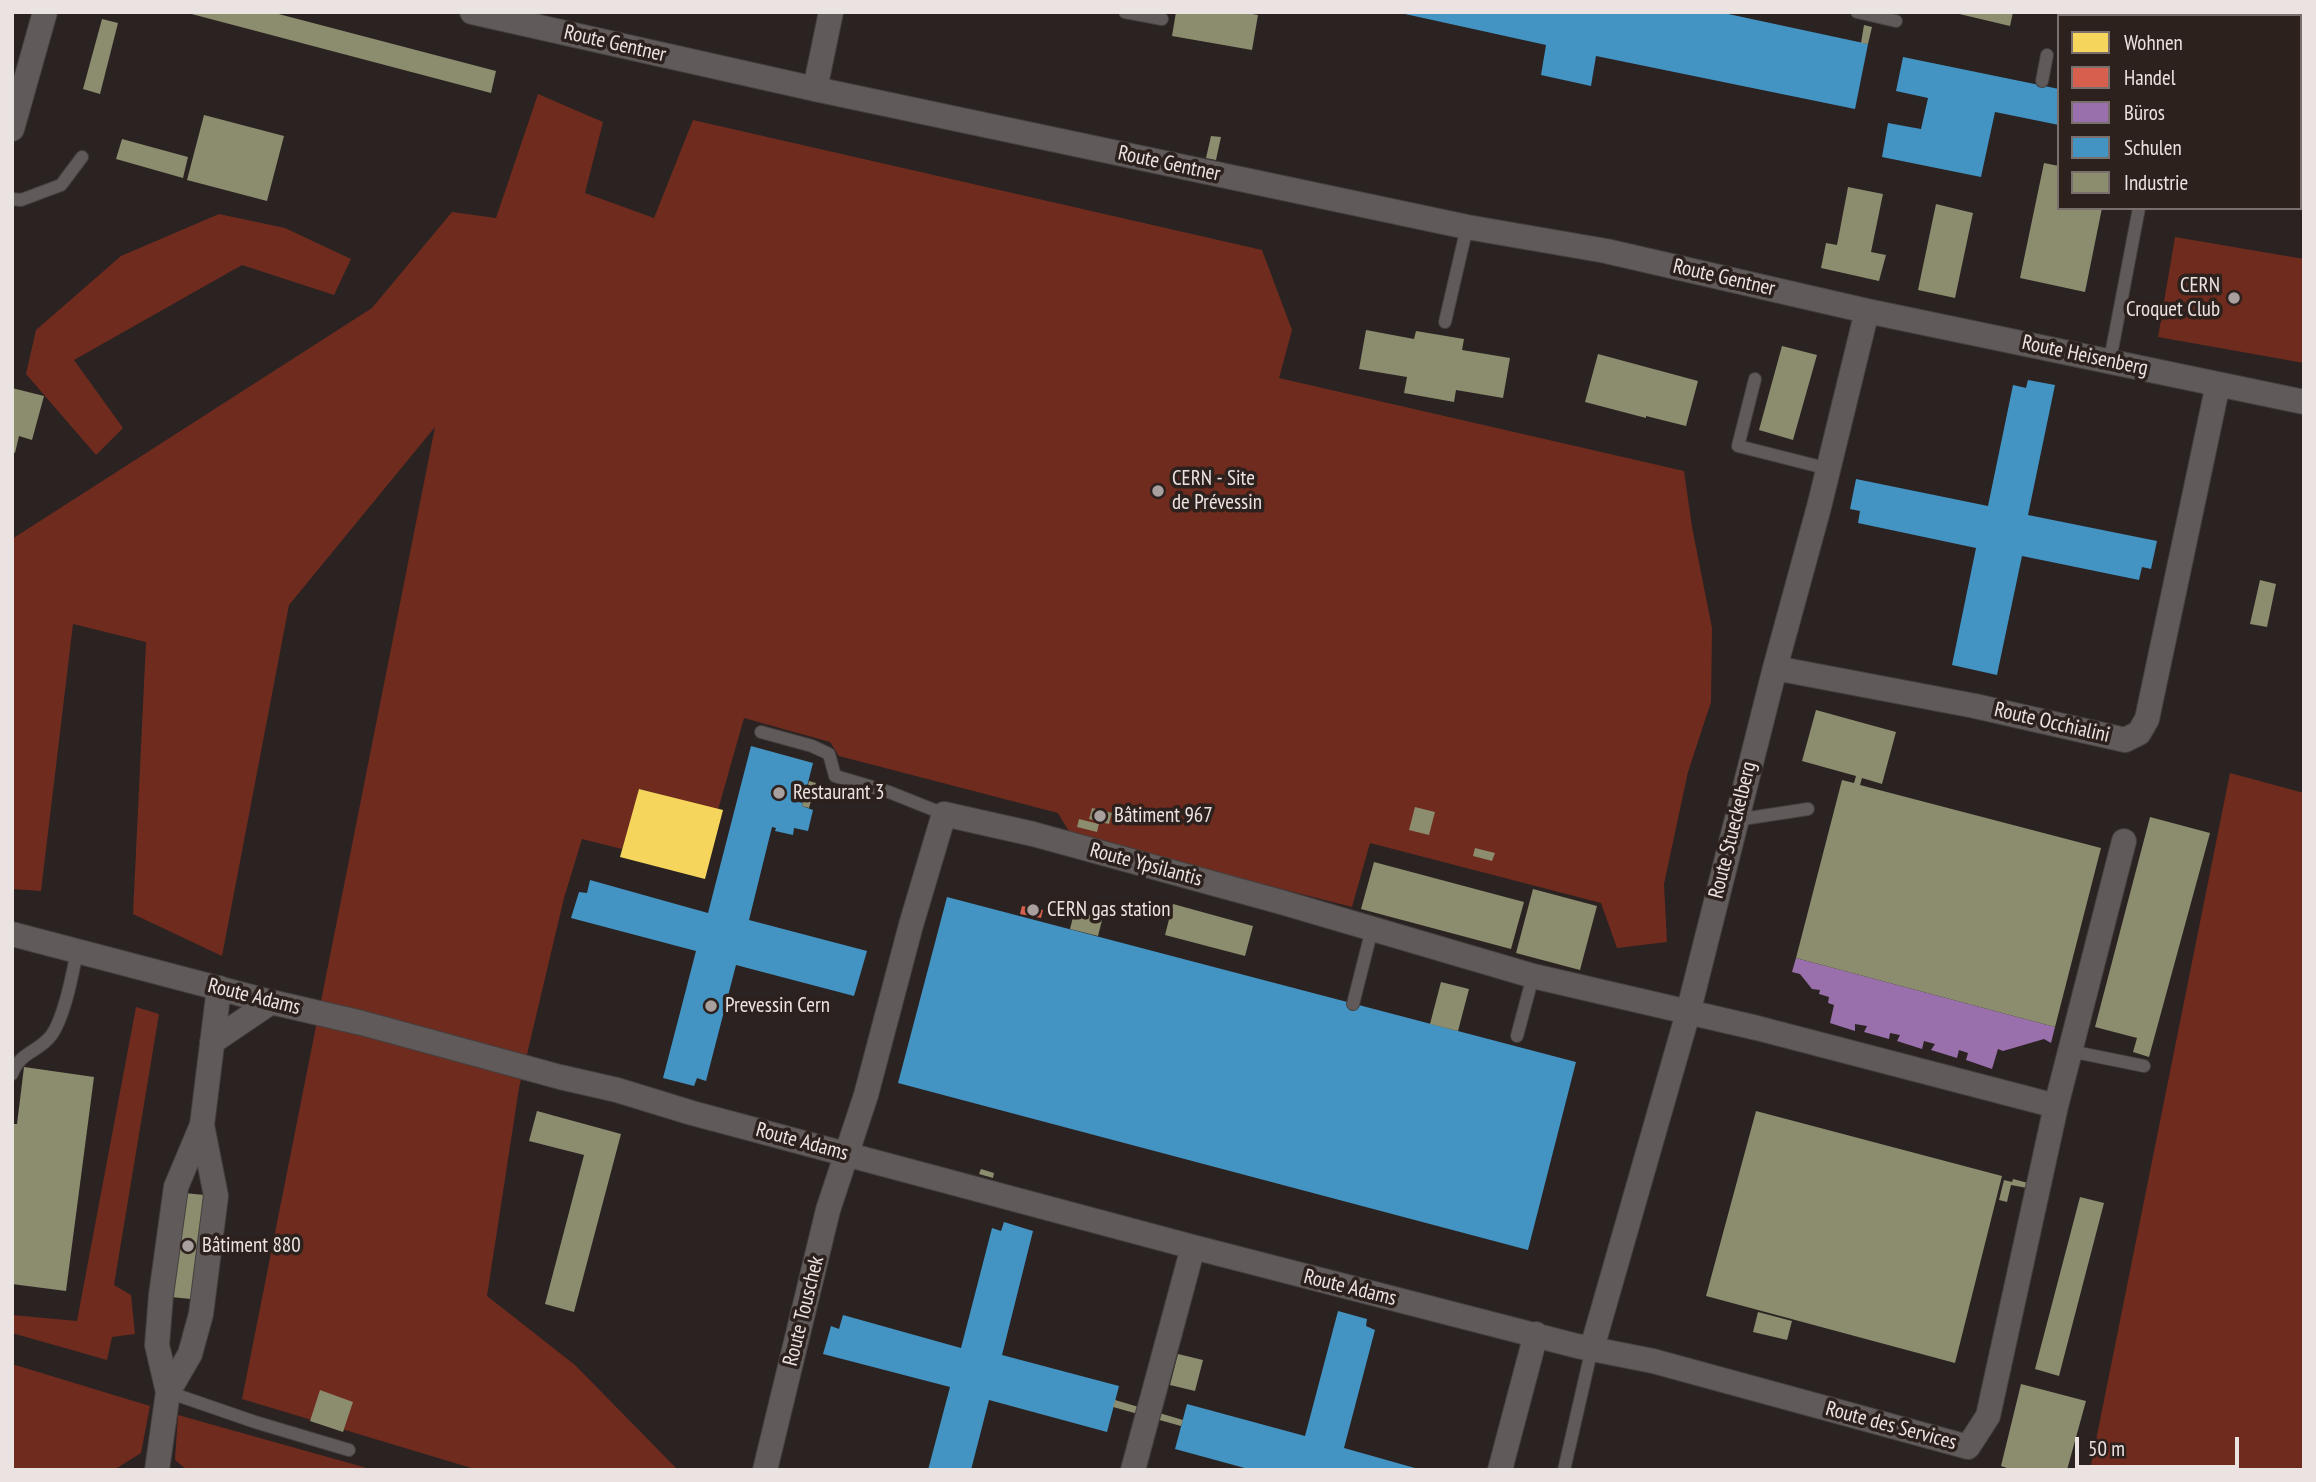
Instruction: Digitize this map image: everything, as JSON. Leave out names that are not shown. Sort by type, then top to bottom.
[{"type":"street","points":[[12,129],[16,99],[45,12]]},
{"type":"street","name":"Route Gentner","points":[[472,12],[815,89],[1467,227],[1606,251],[1867,311]]},
{"type":"street","points":[[815,89],[831,12]]},
{"type":"street","name":"Route Heisenberg","points":[[1867,311],[2304,402]]},
{"type":"street","name":"Route Stueckelberg","points":[[1592,1348],[1688,1013],[1775,668],[1829,470],[1867,311]]},
{"type":"street","name":"Route Occhialini","points":[[1775,668],[1975,706],[2124,740],[2139,733],[2147,719],[2169,624],[2185,533],[2218,384]]},
{"type":"street","points":[[846,1153],[866,1095],[911,925],[944,814]]},
{"type":"street","name":"Route Ypsilantis","points":[[944,814],[1033,834],[1281,902],[1533,976],[1688,1013]]},
{"type":"street","name":"Route des Services","points":[[1592,1348],[1968,1447],[1988,1416],[2056,1106],[2124,841]]},
{"type":"street","name":"Route Adams","points":[[12,934],[617,1090],[692,1113],[1193,1247],[1592,1348]]},
{"type":"street","points":[[158,1470],[168,1392],[157,1345],[161,1295],[176,1187],[202,1125],[219,988]]},
{"type":"street","points":[[212,1042],[271,1002]]},
{"type":"street","points":[[1688,1013],[1757,1028],[2056,1106]]},
{"type":"street","points":[[168,1392],[190,1354],[201,1314],[216,1196],[202,1125]]},
{"type":"street","name":"Route Touschek","points":[[765,1470],[828,1210],[846,1153]]},
{"type":"street","points":[[1133,1470],[1193,1247]]},
{"type":"street","points":[[1500,1470],[1536,1334]]},
{"type":"lane","points":[[1125,12],[1162,19]]},
{"type":"lane","points":[[1857,12],[1896,21]]},
{"type":"lane","points":[[2042,81],[2047,55]]},
{"type":"lane","points":[[12,199],[21,200],[61,185],[82,157]]},
{"type":"lane","points":[[2110,360],[2139,210]]},
{"type":"lane","points":[[1445,322],[1467,227]]},
{"type":"lane","points":[[1755,379],[1738,446],[1829,470]]},
{"type":"lane","points":[[761,732],[812,746],[829,754],[835,776],[889,792],[944,814]]},
{"type":"lane","points":[[1736,820],[1808,809]]},
{"type":"lane","points":[[1353,1004],[1372,929]]},
{"type":"lane","points":[[12,1074],[16,1063],[48,1040],[55,1031],[72,981],[77,951]]},
{"type":"lane","points":[[1517,1036],[1533,976]]},
{"type":"lane","points":[[2070,1051],[2144,1066]]},
{"type":"lane","points":[[1564,1470],[1592,1348]]},
{"type":"lane","points":[[168,1392],[349,1450]]},
{"type":"shaded area","points":[[538,94],[603,122],[585,193],[654,218],[693,120],[1262,250],[1292,330],[1279,378],[1684,471],[1712,628],[1711,702],[1688,772],[1664,884],[1667,942],[1617,948],[1601,903],[1370,843],[1352,907],[1071,835],[1058,813],[839,756],[830,742],[744,718],[718,810],[640,789],[622,849],[582,839],[564,898],[519,1088],[487,1296],[575,1365],[678,1470],[478,1470],[242,1399],[435,427],[289,605],[222,956],[133,914],[146,642],[73,624],[41,891],[12,889],[12,539],[372,308],[452,212],[496,218]]},
{"type":"shaded area","points":[[219,214],[285,228],[351,259],[334,295],[242,265],[74,360],[123,428],[96,455],[26,374],[36,330],[121,256]]},
{"type":"shaded area","name":"CERN Croquet Club","points":[[2175,237],[2304,259],[2304,363],[2158,337]]},
{"type":"shaded area","points":[[2230,773],[2304,793],[2304,1470],[2090,1470]]},
{"type":"shaded area","points":[[136,1007],[159,1014],[114,1285],[131,1295],[135,1334],[112,1337],[107,1360],[12,1333],[12,1315],[77,1321]]},
{"type":"shaded area","points":[[12,1364],[150,1406],[141,1453],[114,1470],[12,1470]]},
{"type":"shaded area","points":[[178,1415],[374,1470],[187,1470],[175,1460]]},
{"type":"building: Wohnen","points":[[639,789],[723,810],[705,879],[620,857]]},
{"type":"building: Handel","points":[[1022,906],[1043,910],[1041,918],[1020,914]]},
{"type":"building: Büros","points":[[1796,958],[2055,1027],[2051,1043],[2044,1039],[2003,1051],[1998,1049],[1992,1069],[1966,1060],[1968,1053],[1959,1050],[1957,1058],[1931,1050],[1935,1044],[1924,1041],[1922,1049],[1897,1041],[1900,1035],[1890,1033],[1889,1039],[1864,1032],[1867,1026],[1855,1024],[1855,1031],[1830,1023],[1834,1005],[1828,1003],[1829,997],[1819,994],[1820,990],[1812,989],[1800,974],[1792,972]]},
{"type":"building: Schulen","points":[[1396,12],[1719,12],[1868,44],[1855,109],[1596,56],[1591,86],[1541,75],[1546,45]]},
{"type":"building: Schulen","points":[[1903,57],[2057,89],[2057,125],[1995,112],[1981,177],[1882,157],[1888,123],[1921,129],[1928,98],[1896,91]]},
{"type":"building: Schulen","points":[[2028,380],[2055,385],[2028,515],[2157,541],[2151,569],[2142,567],[2139,580],[2022,556],[1997,675],[1952,665],[1976,548],[1858,523],[1860,511],[1850,509],[1856,479],[1988,506],[2013,385],[2026,388]]},
{"type":"building: Schulen","points":[[751,746],[813,763],[802,806],[813,810],[808,831],[794,828],[793,835],[775,831],[776,828],[772,827],[749,920],[867,951],[854,996],[736,965],[706,1081],[697,1078],[694,1086],[663,1078],[696,951],[571,918],[579,892],[587,893],[590,880],[708,913]]},
{"type":"building: Schulen","points":[[947,897],[1576,1062],[1528,1250],[898,1083]]},
{"type":"building: Schulen","points":[[1004,1222],[1033,1231],[1002,1355],[1119,1386],[1107,1432],[989,1400],[971,1470],[928,1470],[950,1387],[823,1354],[831,1326],[839,1329],[843,1315],[961,1348],[992,1228],[1001,1231]]},
{"type":"building: Schulen","points":[[1338,1311],[1367,1319],[1366,1326],[1375,1330],[1344,1448],[1422,1470],[1252,1470],[1175,1449],[1187,1404],[1305,1436]]},
{"type":"building: Industrie","points":[[184,12],[271,12],[496,71],[491,93]]},
{"type":"building: Industrie","points":[[1176,12],[1241,12],[1258,15],[1252,50],[1172,36]]},
{"type":"building: Industrie","points":[[1951,12],[2013,12],[2010,26]]},
{"type":"building: Industrie","points":[[102,19],[118,23],[100,94],[83,89]]},
{"type":"building: Industrie","points":[[1864,25],[1872,27],[1868,44],[1861,43]]},
{"type":"building: Industrie","points":[[204,115],[284,136],[267,201],[187,180]]},
{"type":"building: Industrie","points":[[1211,136],[1221,137],[1216,160],[1206,158]]},
{"type":"building: Industrie","points":[[122,139],[188,157],[183,178],[116,159]]},
{"type":"building: Industrie","points":[[2044,163],[2057,166],[2057,210],[2102,210],[2085,292],[2020,278]]},
{"type":"building: Industrie","points":[[1848,187],[1883,194],[1871,252],[1886,255],[1879,281],[1821,268],[1826,243],[1837,245]]},
{"type":"building: Industrie","points":[[1936,204],[1973,213],[1955,298],[1918,290]]},
{"type":"building: Industrie","points":[[1366,330],[1414,339],[1416,331],[1464,339],[1462,350],[1510,358],[1503,398],[1456,390],[1454,402],[1404,393],[1407,377],[1359,369]]},
{"type":"building: Industrie","points":[[1782,346],[1817,355],[1793,440],[1759,430]]},
{"type":"building: Industrie","points":[[1598,354],[1698,381],[1686,426],[1585,402]]},
{"type":"building: Industrie","points":[[12,388],[44,396],[32,440],[19,436],[15,453],[12,452]]},
{"type":"building: Industrie","points":[[2260,580],[2276,584],[2267,627],[2250,624]]},
{"type":"building: Industrie","points":[[1816,710],[1896,732],[1882,784],[1862,778],[1860,785],[2101,848],[2055,1027],[1796,958],[1842,780],[1854,783],[1856,776],[1802,761]]},
{"type":"building: Industrie","points":[[809,781],[816,783],[809,808],[802,806]]},
{"type":"building: Industrie","points":[[1415,807],[1435,812],[1429,835],[1409,830]]},
{"type":"building: Industrie","name":"Bâtiment 967","points":[[1092,808],[1112,813],[1109,824],[1089,819]]},
{"type":"building: Industrie","points":[[2150,817],[2210,833],[2149,1057],[2133,1052],[2137,1038],[2095,1027]]},
{"type":"building: Industrie","points":[[1079,819],[1099,824],[1097,832],[1077,827]]},
{"type":"building: Industrie","points":[[1475,848],[1495,853],[1492,861],[1473,856]]},
{"type":"building: Industrie","points":[[1374,862],[1524,902],[1511,949],[1361,909]]},
{"type":"building: Industrie","points":[[1533,889],[1597,906],[1580,970],[1516,953]]},
{"type":"building: Industrie","points":[[1173,904],[1253,926],[1245,956],[1165,935]]},
{"type":"building: Industrie","points":[[1076,905],[1104,912],[1098,936],[1070,929]]},
{"type":"building: Industrie","points":[[1441,982],[1469,989],[1458,1031],[1430,1024]]},
{"type":"building: Industrie","points":[[24,1067],[94,1077],[66,1291],[12,1284],[12,1124],[17,1124]]},
{"type":"building: Industrie","points":[[537,1111],[621,1134],[574,1312],[545,1304],[584,1155],[529,1141]]},
{"type":"building: Industrie","points":[[1756,1111],[2002,1176],[1955,1363],[1706,1296]]},
{"type":"building: Industrie","points":[[981,1169],[994,1173],[993,1178],[979,1174]]},
{"type":"building: Industrie","points":[[2013,1179],[2028,1183],[2027,1188],[2011,1185],[2007,1202],[1999,1200],[2004,1180],[2012,1182]]},
{"type":"building: Industrie","name":"Bâtiment 880","points":[[184,1193],[205,1195],[191,1299],[171,1297]]},
{"type":"building: Industrie","points":[[2080,1197],[2104,1203],[2059,1376],[2035,1369]]},
{"type":"building: Industrie","points":[[1758,1312],[1792,1321],[1787,1340],[1753,1332]]},
{"type":"building: Industrie","points":[[1178,1354],[1203,1360],[1195,1391],[1170,1385]]},
{"type":"building: Industrie","points":[[2021,1384],[2086,1401],[2067,1470],[2013,1470],[2001,1466]]},
{"type":"building: Industrie","points":[[320,1390],[353,1402],[343,1432],[310,1421]]},
{"type":"building: Industrie","points":[[1115,1400],[1183,1420],[1181,1426],[1113,1407]]},
{"type":"place","name":"CERN Croquet Club","points":[[2234,298]]},
{"type":"place","name":"CERN - Site de Prévessin","points":[[1158,491]]},
{"type":"place","name":"Restaurant 3","points":[[779,793]]},
{"type":"place","name":"Bâtiment 967","points":[[1100,816]]},
{"type":"place","name":"CERN gas station","points":[[1033,910]]},
{"type":"place","name":"Prevessin Cern","points":[[711,1006]]},
{"type":"place","name":"Bâtiment 880","points":[[188,1246]]}]
